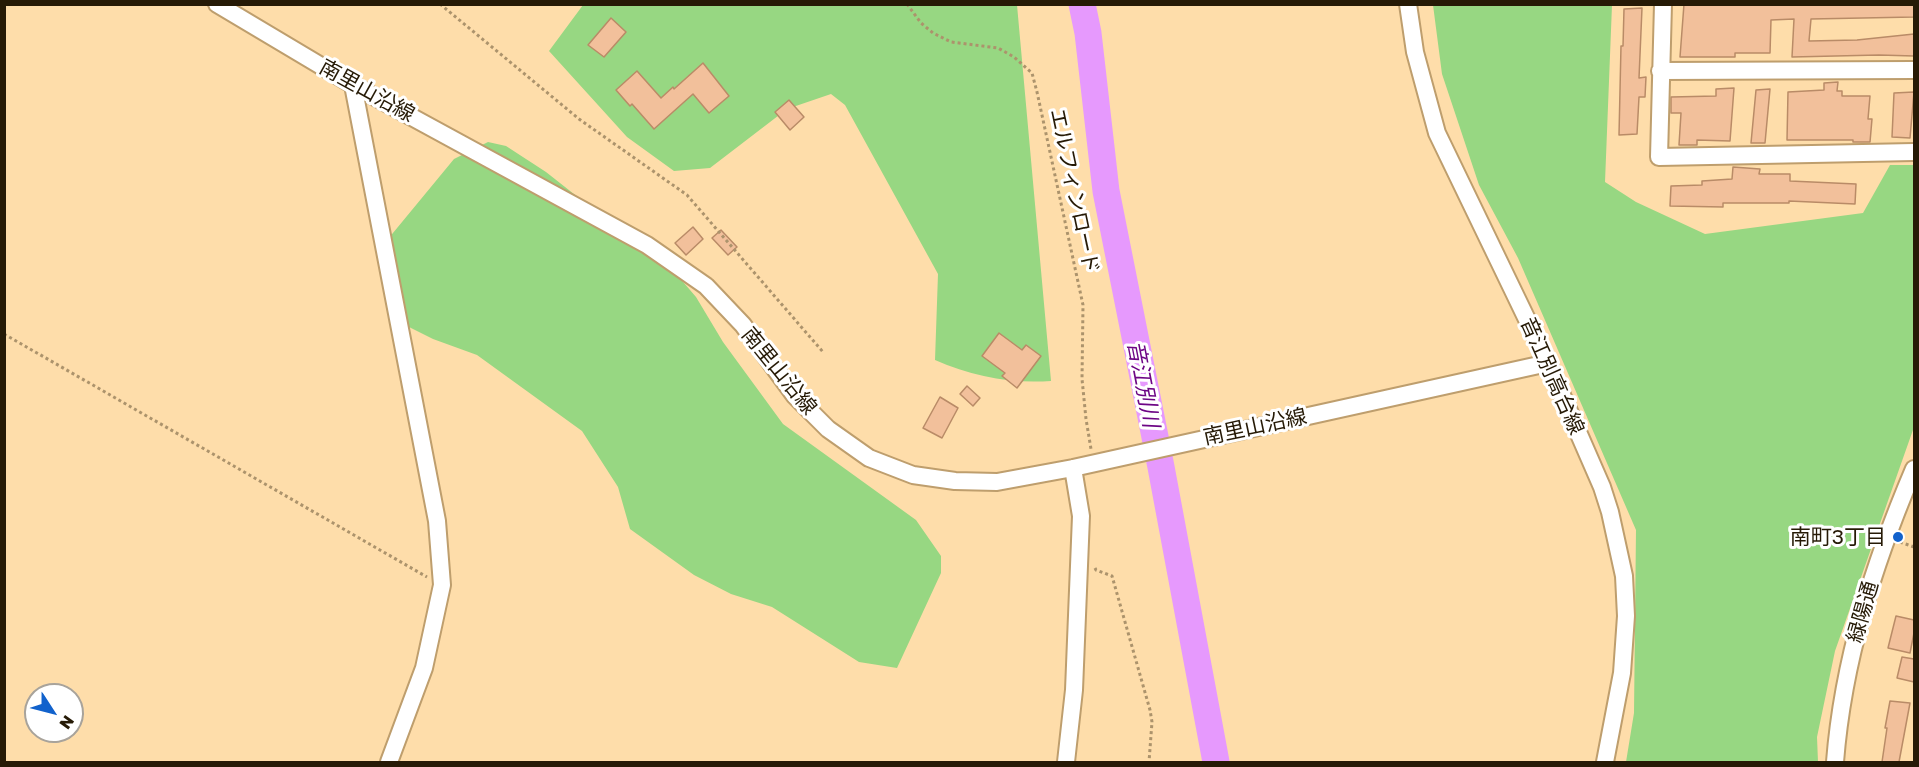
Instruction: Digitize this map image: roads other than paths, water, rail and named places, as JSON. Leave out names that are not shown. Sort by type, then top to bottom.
[{"type":"street","name":"南里山沿線","points":[[217,4],[353,85],[646,244],[706,286],[743,325],[795,396],[828,429],[869,458],[913,475],[955,481],[997,482],[1073,468],[1548,363]]},
{"type":"street","name":"音江別高台線","points":[[1408,4],[1415,52],[1437,133],[1548,363],[1602,487],[1610,512],[1624,576],[1626,615],[1622,673],[1605,762]]},
{"type":"street","points":[[1663,4],[1659,157],[1914,153]]},
{"type":"street","points":[[1660,71],[1914,70]]},
{"type":"street","points":[[353,85],[437,521],[442,585],[424,668],[389,762]]},
{"type":"street","points":[[1066,762],[1074,690],[1081,516],[1073,468]]},
{"type":"street","name":"緑陽通","points":[[1835,762],[1846,677],[1857,632],[1886,539],[1914,469]]},
{"type":"waterway","name":"音江別川","points":[[1082,4],[1088,33],[1106,191],[1216,762]]},
{"type":"place","name":"南町3丁目","points":[[1898,537]]}]
